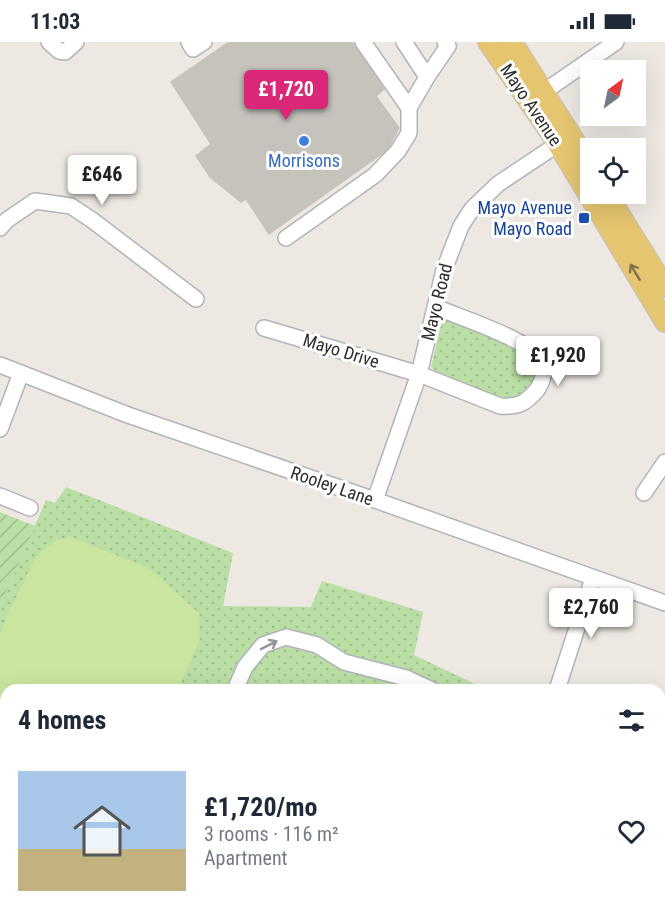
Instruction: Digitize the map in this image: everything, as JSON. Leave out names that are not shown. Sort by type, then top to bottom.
[{"type":"main road","name":"Mayo Avenue","points":[[488,42],[558,144],[665,322]]},
{"type":"main road","name":"Mayo Avenue","points":[[512,42],[580,149]]},
{"type":"main road","points":[[613,204],[665,287]]},
{"type":"street","points":[[50,42],[58,51],[65,52],[76,42]]},
{"type":"street","points":[[189,42],[194,49],[204,42]]},
{"type":"street","points":[[363,42],[409,108]]},
{"type":"street","points":[[404,42],[427,77]]},
{"type":"street","points":[[286,238],[375,175],[398,151],[409,133],[409,108],[448,46],[445,42]]},
{"type":"street","points":[[545,91],[616,42]]},
{"type":"street","name":"Mayo Road","points":[[375,500],[419,374],[452,246],[472,209],[498,184],[558,144]]},
{"type":"street","points":[[0,228],[7,220],[35,201],[71,206],[196,299]]},
{"type":"street","name":"Mayo Drive","points":[[264,328],[419,374],[500,406],[514,407],[527,399],[542,381],[544,368],[539,357],[523,344],[436,307]]},
{"type":"street","name":"Rooley Lane","points":[[0,365],[128,415],[665,603]]},
{"type":"street","points":[[0,429],[21,373]]},
{"type":"street","points":[[645,493],[665,462]]},
{"type":"street","points":[[0,496],[30,508]]},
{"type":"street","points":[[559,684],[593,578]]},
{"type":"street","points":[[237,684],[245,667],[263,645],[286,637],[317,645],[344,662],[406,678],[419,684]]},
{"type":"green space","points":[[447,319],[517,346],[534,361],[537,375],[528,388],[521,395],[507,401],[435,371],[431,367],[442,321]]},
{"type":"green space","points":[[66,487],[233,553],[223,606],[311,607],[322,581],[423,612],[414,655],[475,684],[0,684],[0,606],[46,500],[55,503]]},
{"type":"green space","points":[[0,512],[35,526],[0,606]]},
{"type":"green space","points":[[71,537],[149,568],[199,613],[199,642],[181,684],[0,684],[0,634],[34,559],[54,541]]},
{"type":"building","name":"Morrisons","points":[[229,42],[352,42],[384,89],[376,96],[399,128],[383,153],[269,234],[246,199],[241,202],[210,177],[196,156],[211,144],[171,82]]},
{"type":"place","name":"Morrisons","points":[[304,141]]},
{"type":"place","name":"Mayo Avenue Mayo Road","points":[[584,218]]}]
